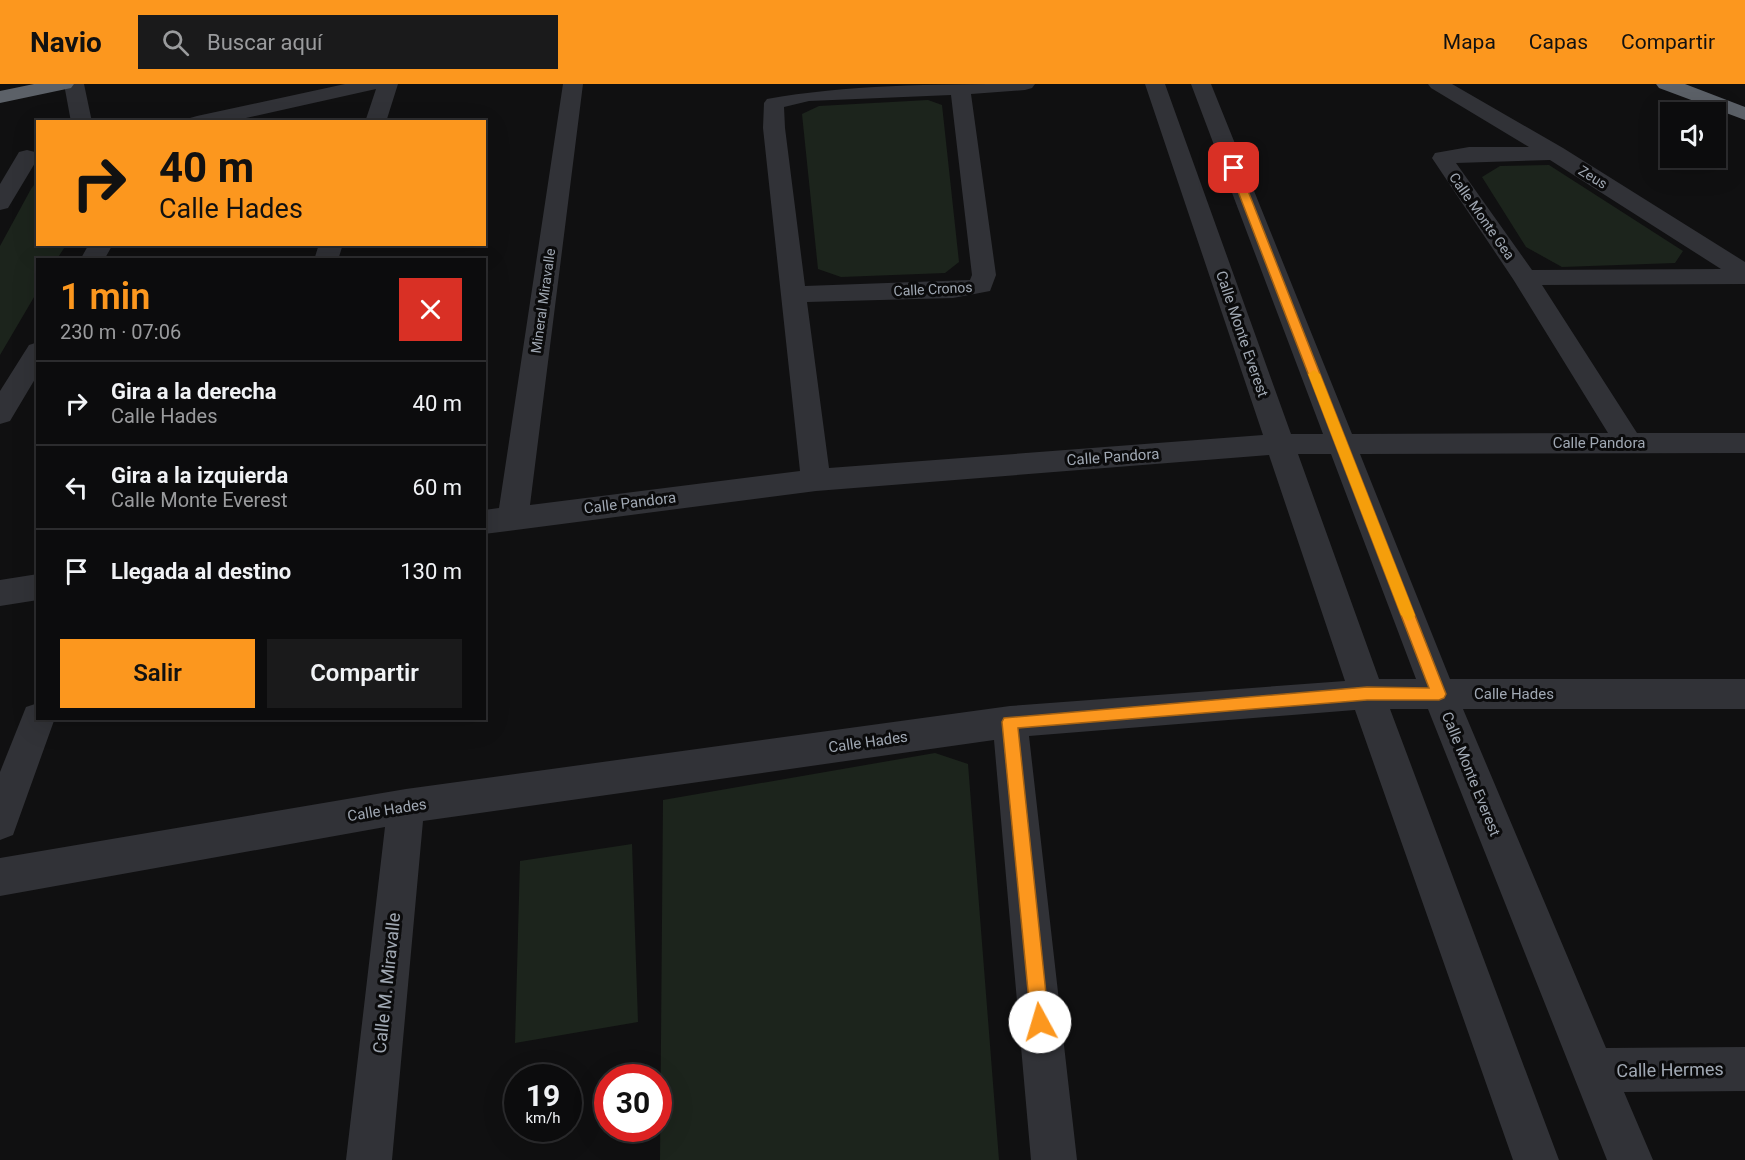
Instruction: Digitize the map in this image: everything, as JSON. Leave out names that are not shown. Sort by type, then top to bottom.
[{"type":"highway","points":[[0,97],[64,84]]},
{"type":"highway","points":[[1666,84],[1745,114]]},
{"type":"street","points":[[74,84],[82,120]]},
{"type":"street","points":[[206,120],[373,84]]},
{"type":"street","points":[[376,120],[388,84]]},
{"type":"street","name":"Mineral Miravalle","points":[[513,518],[573,84]]},
{"type":"street","points":[[816,480],[774,128],[774,102],[802,96],[1025,84]]},
{"type":"street","name":"Calle Monte Everest","points":[[1155,84],[1367,694],[1536,1160]]},
{"type":"street","name":"Calle Monte Everest","points":[[1201,84],[1439,694],[1630,1160]]},
{"type":"street","name":"Zeus","points":[[1438,84],[1555,153],[1745,274]]},
{"type":"street","name":"Calle Cronos","points":[[795,294],[953,290],[981,286],[984,275],[960,89]]},
{"type":"street","name":"Calle Monte Gea","points":[[1555,153],[1468,154],[1443,158],[1525,278],[1629,444]]},
{"type":"street","points":[[0,163],[32,156]]},
{"type":"street","points":[[0,203],[32,156]]},
{"type":"street","points":[[1525,278],[1745,274]]},
{"type":"street","points":[[0,414],[36,354]]},
{"type":"street","name":"Calle Pandora","points":[[486,522],[816,480],[1280,444],[1745,443]]},
{"type":"street","points":[[0,593],[36,587]]},
{"type":"street","name":"Calle Hades","points":[[0,877],[406,806],[1010,722],[1367,694],[1745,694]]},
{"type":"street","points":[[0,822],[37,720]]},
{"type":"street","points":[[1010,722],[1054,1160]]},
{"type":"street","name":"Calle M. Miravalle","points":[[369,1160],[406,806]]},
{"type":"street","name":"Calle Hermes","points":[[1594,1070],[1745,1069]]},
{"type":"shaded area","points":[[928,100],[942,105],[959,262],[945,273],[841,277],[818,269],[802,114],[819,106]]},
{"type":"shaded area","points":[[1549,165],[1683,251],[1675,263],[1562,267],[1526,247],[1482,177],[1500,166]]},
{"type":"shaded area","points":[[36,182],[36,246],[65,246],[58,258],[36,258],[36,294],[0,355],[0,246]]},
{"type":"shaded area","points":[[935,753],[968,764],[999,1160],[660,1160],[660,1142],[672,1142],[672,1064],[661,1064],[663,800]]},
{"type":"shaded area","points":[[632,844],[638,1022],[515,1043],[520,861]]},
{"type":"slow traffic","points":[[1314,374],[1408,615]]},
{"type":"route","points":[[1040,1022],[1010,722],[1367,694],[1439,694],[1234,168]]}]
